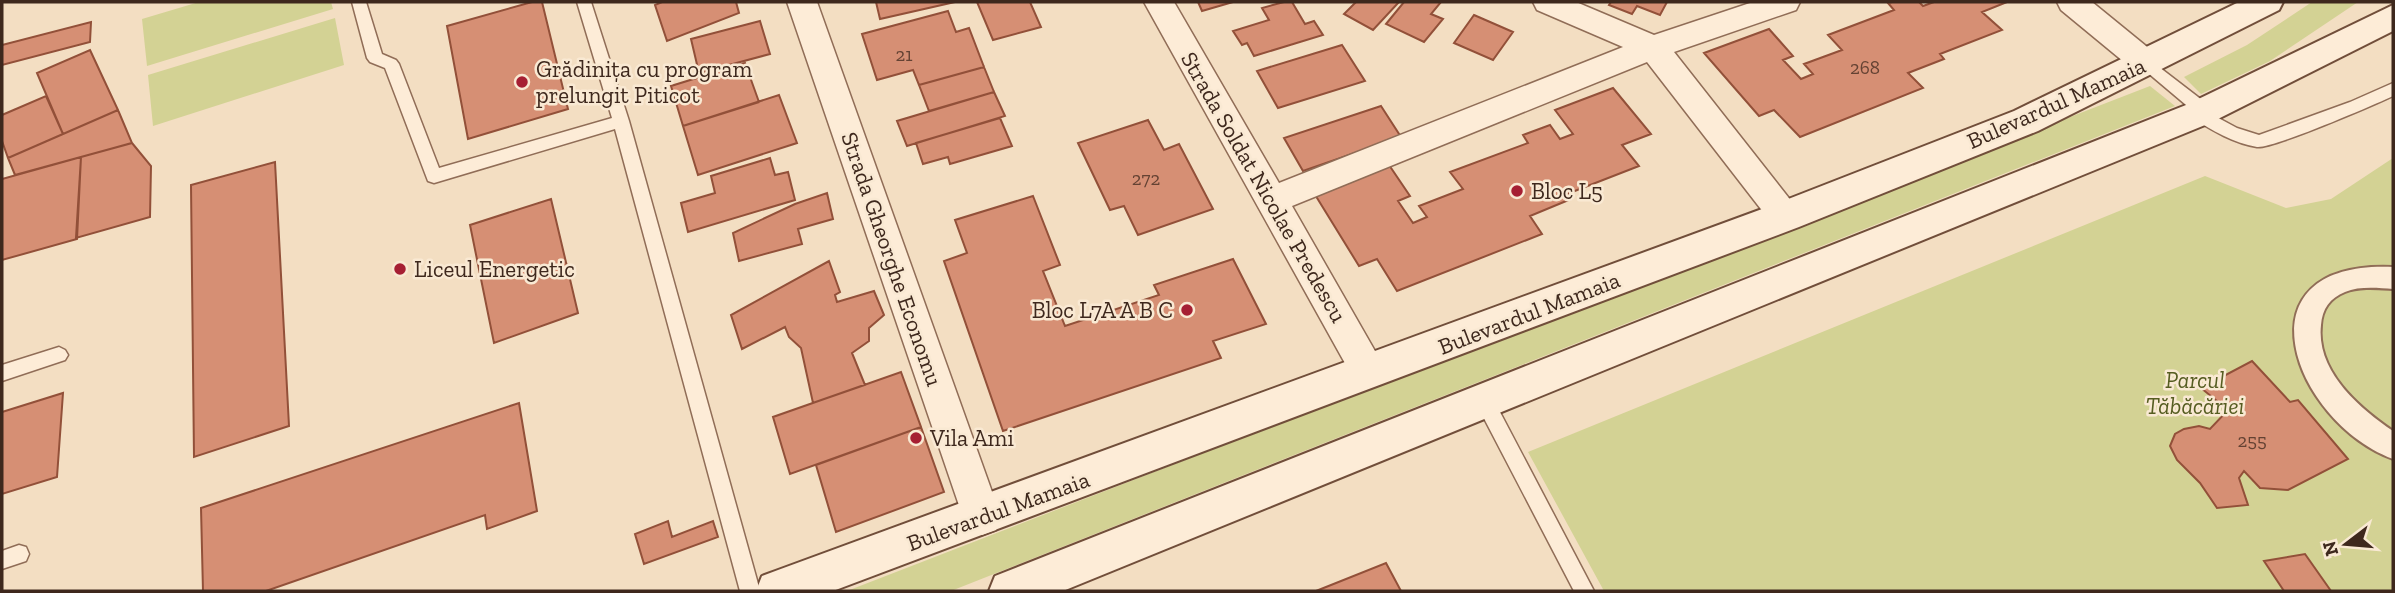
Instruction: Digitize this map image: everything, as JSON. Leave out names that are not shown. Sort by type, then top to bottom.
[{"type":"main road","name":"Bulevardul Mamaia","points":[[778,591],[1786,216],[2025,121],[2267,2]]},
{"type":"main road","points":[[1011,591],[2202,113],[2393,17]]},
{"type":"street","name":"Strada Gheorghe Economu","points":[[803,2],[982,517]]},
{"type":"street","name":"Strada Soldat Nicolae Predescu","points":[[1159,2],[1369,372]]},
{"type":"street","points":[[1548,2],[1653,47],[1786,216]]},
{"type":"street","points":[[1272,200],[1653,47],[1785,2]]},
{"type":"street","points":[[2072,2],[2146,63]]},
{"type":"street","points":[[2393,278],[2365,276],[2333,285],[2314,302],[2306,325],[2309,354],[2324,385],[2351,415],[2393,446]]},
{"type":"lane","points":[[359,2],[375,58],[391,64],[434,176],[621,121]]},
{"type":"lane","points":[[584,2],[621,121],[750,591]]},
{"type":"lane","points":[[2146,63],[2202,113],[2232,133],[2259,141],[2356,106],[2393,89]]},
{"type":"lane","points":[[2,373],[60,355]]},
{"type":"lane","points":[[1484,401],[1584,591]]},
{"type":"green space","points":[[199,2],[331,2],[333,9],[147,66],[142,19]]},
{"type":"green space","points":[[2312,2],[2358,2],[2270,61],[2201,94],[2184,77],[2247,45]]},
{"type":"green space","points":[[335,18],[344,65],[153,126],[148,75]]},
{"type":"green space","points":[[2150,86],[2175,106],[951,591],[847,591]]},
{"type":"green space","name":"Parcul Tăbăcăriei","points":[[2393,158],[2393,591],[1604,591],[1528,452],[2205,176],[2286,208],[2331,199]]},
{"type":"building","points":[[532,2],[542,2],[568,109],[468,139],[447,26]]},
{"type":"building","points":[[662,2],[736,2],[739,13],[667,41],[655,5]]},
{"type":"building","points":[[876,2],[955,2],[880,19]]},
{"type":"building","points":[[977,2],[1030,2],[1041,27],[993,40]]},
{"type":"building","points":[[1198,2],[1233,2],[1202,11]]},
{"type":"building","points":[[1292,2],[1305,24],[1314,21],[1323,35],[1254,56],[1247,43],[1242,45],[1233,31],[1269,20],[1262,8]]},
{"type":"building","points":[[1356,2],[1399,2],[1373,30],[1344,14]]},
{"type":"building","points":[[1404,2],[1441,2],[1431,14],[1443,19],[1424,42],[1386,24]]},
{"type":"building","points":[[1611,2],[1667,2],[1660,15],[1637,6],[1632,14],[1609,5]]},
{"type":"building","points":[[1919,2],[1923,6],[1934,2],[2007,2],[1982,12],[2002,30],[1940,54],[1944,59],[1908,73],[1923,88],[1800,137],[1774,110],[1759,116],[1704,53],[1769,29],[1793,56],[1783,60],[1801,79],[1813,74],[1804,64],[1842,50],[1828,35],[1894,10],[1888,3]]},
{"type":"building","points":[[948,11],[956,32],[969,28],[984,67],[919,85],[913,70],[877,80],[862,34]]},
{"type":"building","points":[[1474,15],[1513,32],[1493,60],[1454,43]]},
{"type":"building","points":[[760,21],[770,54],[699,73],[691,39]]},
{"type":"building","points":[[91,22],[90,42],[2,65],[2,45]]},
{"type":"building","points":[[1342,45],[1365,81],[1278,108],[1257,71]]},
{"type":"building","points":[[90,50],[118,110],[63,134],[37,73]]},
{"type":"building","points":[[745,63],[759,102],[683,126],[671,86]]},
{"type":"building","points":[[984,67],[994,92],[929,111],[919,85]]},
{"type":"building","name":"Bloc L5","points":[[1613,88],[1651,134],[1622,145],[1639,166],[1567,194],[1571,199],[1530,216],[1542,234],[1397,291],[1377,259],[1359,266],[1314,193],[1389,165],[1410,196],[1398,201],[1413,223],[1427,217],[1419,206],[1463,189],[1450,172],[1528,143],[1523,135],[1550,125],[1560,139],[1573,134],[1555,110]]},
{"type":"building","points":[[994,92],[1005,116],[907,146],[897,121]]},
{"type":"building","points":[[779,95],[797,143],[698,175],[683,126]]},
{"type":"building","points":[[46,96],[63,134],[8,158],[2,141],[2,115]]},
{"type":"building","points":[[1381,106],[1401,137],[1303,171],[1284,138]]},
{"type":"building","points":[[118,110],[132,143],[15,175],[8,158]]},
{"type":"building","points":[[1000,118],[1012,146],[950,164],[948,157],[923,164],[916,143]]},
{"type":"building","points":[[1148,120],[1164,150],[1179,144],[1213,209],[1138,235],[1124,206],[1110,210],[1078,143]]},
{"type":"building","points":[[132,143],[151,166],[150,217],[76,238],[81,157]]},
{"type":"building","points":[[81,157],[77,239],[2,260],[2,179]]},
{"type":"building","points":[[770,158],[775,175],[788,172],[795,200],[688,232],[681,203],[715,193],[711,176]]},
{"type":"building","points":[[275,162],[289,426],[194,457],[191,185]]},
{"type":"building","points":[[827,193],[833,219],[798,229],[802,244],[739,261],[733,233],[795,204]]},
{"type":"building","name":"Bloc L7A A B C","points":[[1033,196],[1060,265],[1043,271],[1065,326],[1159,295],[1154,285],[1233,259],[1266,324],[1213,341],[1221,358],[1003,431],[944,261],[967,253],[955,220]]},
{"type":"building","points":[[551,199],[578,313],[494,343],[470,225]]},
{"type":"building","points":[[829,261],[840,292],[835,295],[837,302],[874,291],[884,315],[869,328],[869,341],[852,353],[865,385],[813,403],[801,348],[789,337],[785,327],[742,349],[731,315]]},
{"type":"building","points":[[2252,361],[2290,402],[2298,400],[2348,459],[2288,490],[2260,488],[2244,471],[2239,478],[2248,505],[2217,508],[2200,483],[2177,460],[2170,446],[2175,434],[2199,426],[2210,429],[2228,410],[2201,388]]},
{"type":"building","points":[[901,372],[921,427],[790,474],[773,417]]},
{"type":"building","points":[[63,393],[57,477],[2,494],[2,412]]},
{"type":"building","points":[[519,403],[537,511],[487,529],[485,515],[266,591],[203,591],[201,508]]},
{"type":"building","points":[[921,427],[944,492],[836,532],[816,465]]},
{"type":"building","points":[[668,521],[672,537],[713,521],[718,537],[644,564],[635,534]]},
{"type":"building","points":[[2305,554],[2331,591],[2284,591],[2264,561]]},
{"type":"building","points":[[1386,563],[1401,591],[1316,591]]},
{"type":"place","name":"Grădinița cu program prelungit Piticot","points":[[522,82]]},
{"type":"place","name":"Bloc L5","points":[[1517,191]]},
{"type":"place","name":"Liceul Energetic","points":[[400,269]]},
{"type":"place","name":"Bloc L7A A B C","points":[[1187,310]]},
{"type":"place","name":"Vila Ami","points":[[916,438]]}]
